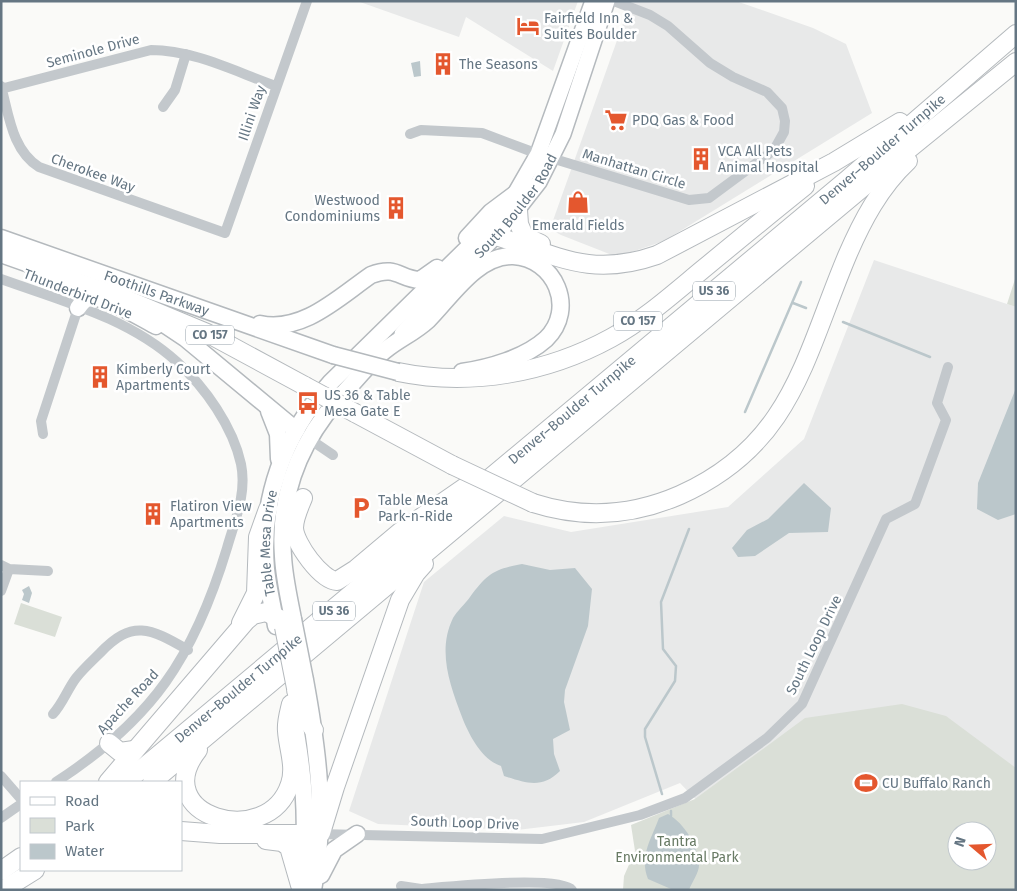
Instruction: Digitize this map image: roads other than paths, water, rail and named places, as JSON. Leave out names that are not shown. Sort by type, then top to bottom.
[{"type":"highway","name":"CO 157","points":[[398,372],[441,378],[494,376],[539,366],[595,346],[627,329],[654,310],[834,162],[922,106],[1016,34]]},
{"type":"highway","name":"Denver–Boulder Turnpike","points":[[127,781],[848,179],[1016,34]]},
{"type":"highway","name":"Denver–Boulder Turnpike","points":[[153,781],[1016,62]]},
{"type":"highway","name":"CO 157","points":[[111,293],[207,333],[452,465],[533,503],[575,513],[602,514],[634,510],[668,500],[698,487],[730,467],[747,453],[768,430],[791,392],[850,249],[878,198],[906,164],[962,114],[992,82]]},
{"type":"highway","points":[[489,235],[571,261],[597,266],[622,265],[657,254],[834,162]]},
{"type":"highway","points":[[217,314],[237,316],[264,325],[281,325],[314,315],[371,275],[379,272],[395,271],[409,278],[420,280],[432,273],[491,212],[517,202],[519,224],[524,236],[555,249],[571,261]]},
{"type":"highway","name":"South Boulder Road","points":[[346,366],[489,235]]},
{"type":"highway","name":"Foothills Parkway","points":[[1,238],[333,355],[398,372],[455,374],[476,370],[529,350],[547,338],[557,322],[561,303],[556,284],[545,269],[533,261],[513,256],[494,259],[474,272],[409,336],[388,348]]},
{"type":"highway","name":"Foothills Parkway","points":[[1,254],[111,293],[185,338],[212,363]]},
{"type":"highway","points":[[78,308],[82,302],[91,297],[105,301],[146,320],[212,363],[302,434]]},
{"type":"highway","name":"South Boulder Road","points":[[363,372],[388,348]]},
{"type":"highway","name":"Table Mesa Drive","points":[[282,623],[283,519],[292,474],[302,434],[318,396],[346,366]]},
{"type":"highway","name":"Table Mesa Drive","points":[[282,623],[266,568],[268,510],[280,464],[302,434],[323,416],[363,372]]},
{"type":"highway","points":[[267,407],[278,434],[280,464]]},
{"type":"highway","points":[[304,498],[298,511],[294,528],[298,544],[326,578],[331,581],[340,581],[423,515],[540,437]]},
{"type":"highway","points":[[283,519],[304,498]]},
{"type":"highway","points":[[238,629],[256,593],[258,537],[268,510]]},
{"type":"highway","points":[[313,834],[335,787],[353,762],[362,740],[380,684],[385,642],[400,600],[416,573],[469,517]]},
{"type":"highway","points":[[109,781],[238,629],[253,614],[266,612],[282,623],[295,692],[304,779],[313,834]]},
{"type":"highway","points":[[295,692],[304,716],[314,730],[319,761],[307,888]]},
{"type":"highway","points":[[210,734],[186,767],[184,783],[188,796],[199,809],[216,818],[236,821],[256,819],[274,807],[290,784],[292,766],[287,726],[295,692]]},
{"type":"highway","points":[[109,743],[120,752],[134,750]]},
{"type":"highway","points":[[182,831],[239,834],[313,834]]},
{"type":"highway","points":[[239,834],[254,839],[282,842],[287,845],[307,888]]},
{"type":"highway","points":[[307,888],[334,850],[356,834]]},
{"type":"highway","points":[[1,871],[20,858]]},
{"type":"highway","points":[[3,890],[33,871]]},
{"type":"main road","name":"South Boulder Road","points":[[388,348],[517,202],[539,182],[545,156],[593,1]]},
{"type":"main road","name":"South Boulder Road","points":[[545,156],[563,134],[607,1]]},
{"type":"street","name":"Illini Way","points":[[225,233],[307,1]]},
{"type":"street","name":"Manhattan Circle","points":[[545,156],[679,198],[701,201],[717,194],[774,150],[784,132],[785,121],[782,108],[767,92],[732,77],[710,63],[668,26],[650,15],[614,1]]},
{"type":"street","name":"Seminole Drive","points":[[1,88],[143,51],[169,50],[186,54],[276,86]]},
{"type":"street","points":[[163,107],[175,90],[186,54]]},
{"type":"street","name":"Cherokee Way","points":[[1,88],[15,137],[23,154],[33,164],[54,174],[225,233]]},
{"type":"street","points":[[410,134],[422,130],[482,133],[545,156]]},
{"type":"street","name":"Thunderbird Drive","points":[[1,279],[131,329],[155,344],[178,363],[210,401],[225,425],[241,464],[242,500],[203,619],[188,650]]},
{"type":"street","points":[[43,434],[41,421],[78,308]]},
{"type":"street","name":"South Loop Drive","points":[[313,834],[542,839],[640,815],[685,798],[767,738],[802,704],[886,519],[915,504],[946,420],[936,403],[948,368]]},
{"type":"street","points":[[302,434],[333,455]]},
{"type":"street","points":[[1,591],[5,567],[48,571]]},
{"type":"street","points":[[53,714],[62,705],[76,678],[116,636],[129,631],[155,632],[188,650]]},
{"type":"street","name":"Apache Road","points":[[57,781],[109,743],[151,702],[173,674],[188,650]]},
{"type":"street","points":[[1,776],[20,798]]},
{"type":"street","points":[[1,818],[20,805]]},
{"type":"street","points":[[401,886],[421,889],[478,888],[546,882],[569,886],[572,890]]},
{"type":"water","points":[[420,61],[421,76],[414,77],[411,63]]},
{"type":"water","points":[[1016,388],[1016,514],[998,520],[977,509],[978,483]]},
{"type":"water","points":[[804,483],[831,508],[828,532],[789,533],[755,556],[738,557],[732,548],[747,530],[768,519]]},
{"type":"water","points":[[522,564],[550,570],[575,568],[592,589],[588,626],[565,690],[564,702],[570,730],[553,739],[554,754],[560,771],[547,780],[534,783],[504,776],[501,766],[482,753],[477,746],[462,717],[450,680],[446,655],[448,630],[453,618],[476,589],[492,574],[504,568]]},
{"type":"water","points":[[29,586],[32,593],[29,603],[22,600],[24,594],[22,590]]},
{"type":"water","points":[[668,814],[685,829],[693,842],[698,856],[698,870],[689,890],[671,889],[648,879],[645,863],[647,848],[659,818]]},
{"type":"waterway","points":[[745,412],[801,282]]},
{"type":"waterway","points":[[793,303],[806,308]]},
{"type":"waterway","points":[[843,322],[930,357]]},
{"type":"waterway","points":[[662,794],[645,737],[645,729],[675,681],[676,666],[663,649],[661,602],[689,529]]},
{"type":"waterway","points":[[671,811],[671,816]]},
{"type":"place","name":"Fairfield Inn & Suites Boulder","points":[[528,26]]},
{"type":"place","name":"The Seasons","points":[[443,64]]},
{"type":"place","name":"PDQ Gas & Food","points":[[616,120]]},
{"type":"place","name":"VCA All Pets Animal Hospital","points":[[701,159]]},
{"type":"place","name":"Emerald Fields","points":[[578,202]]},
{"type":"place","name":"Westwood Condominiums","points":[[396,208]]},
{"type":"place","name":"Kimberly Court Apartments","points":[[100,377]]},
{"type":"place","name":"US 36 & Table Mesa Gate E","points":[[308,403]]},
{"type":"place","name":"Table Mesa Park-n-Ride","points":[[361,508]]},
{"type":"place","name":"Flatiron View Apartments","points":[[153,514]]},
{"type":"place","name":"CU Buffalo Ranch","points":[[866,783]]},
{"type":"park label","name":"Tantra Environmental Park","points":[[677,850]]}]
